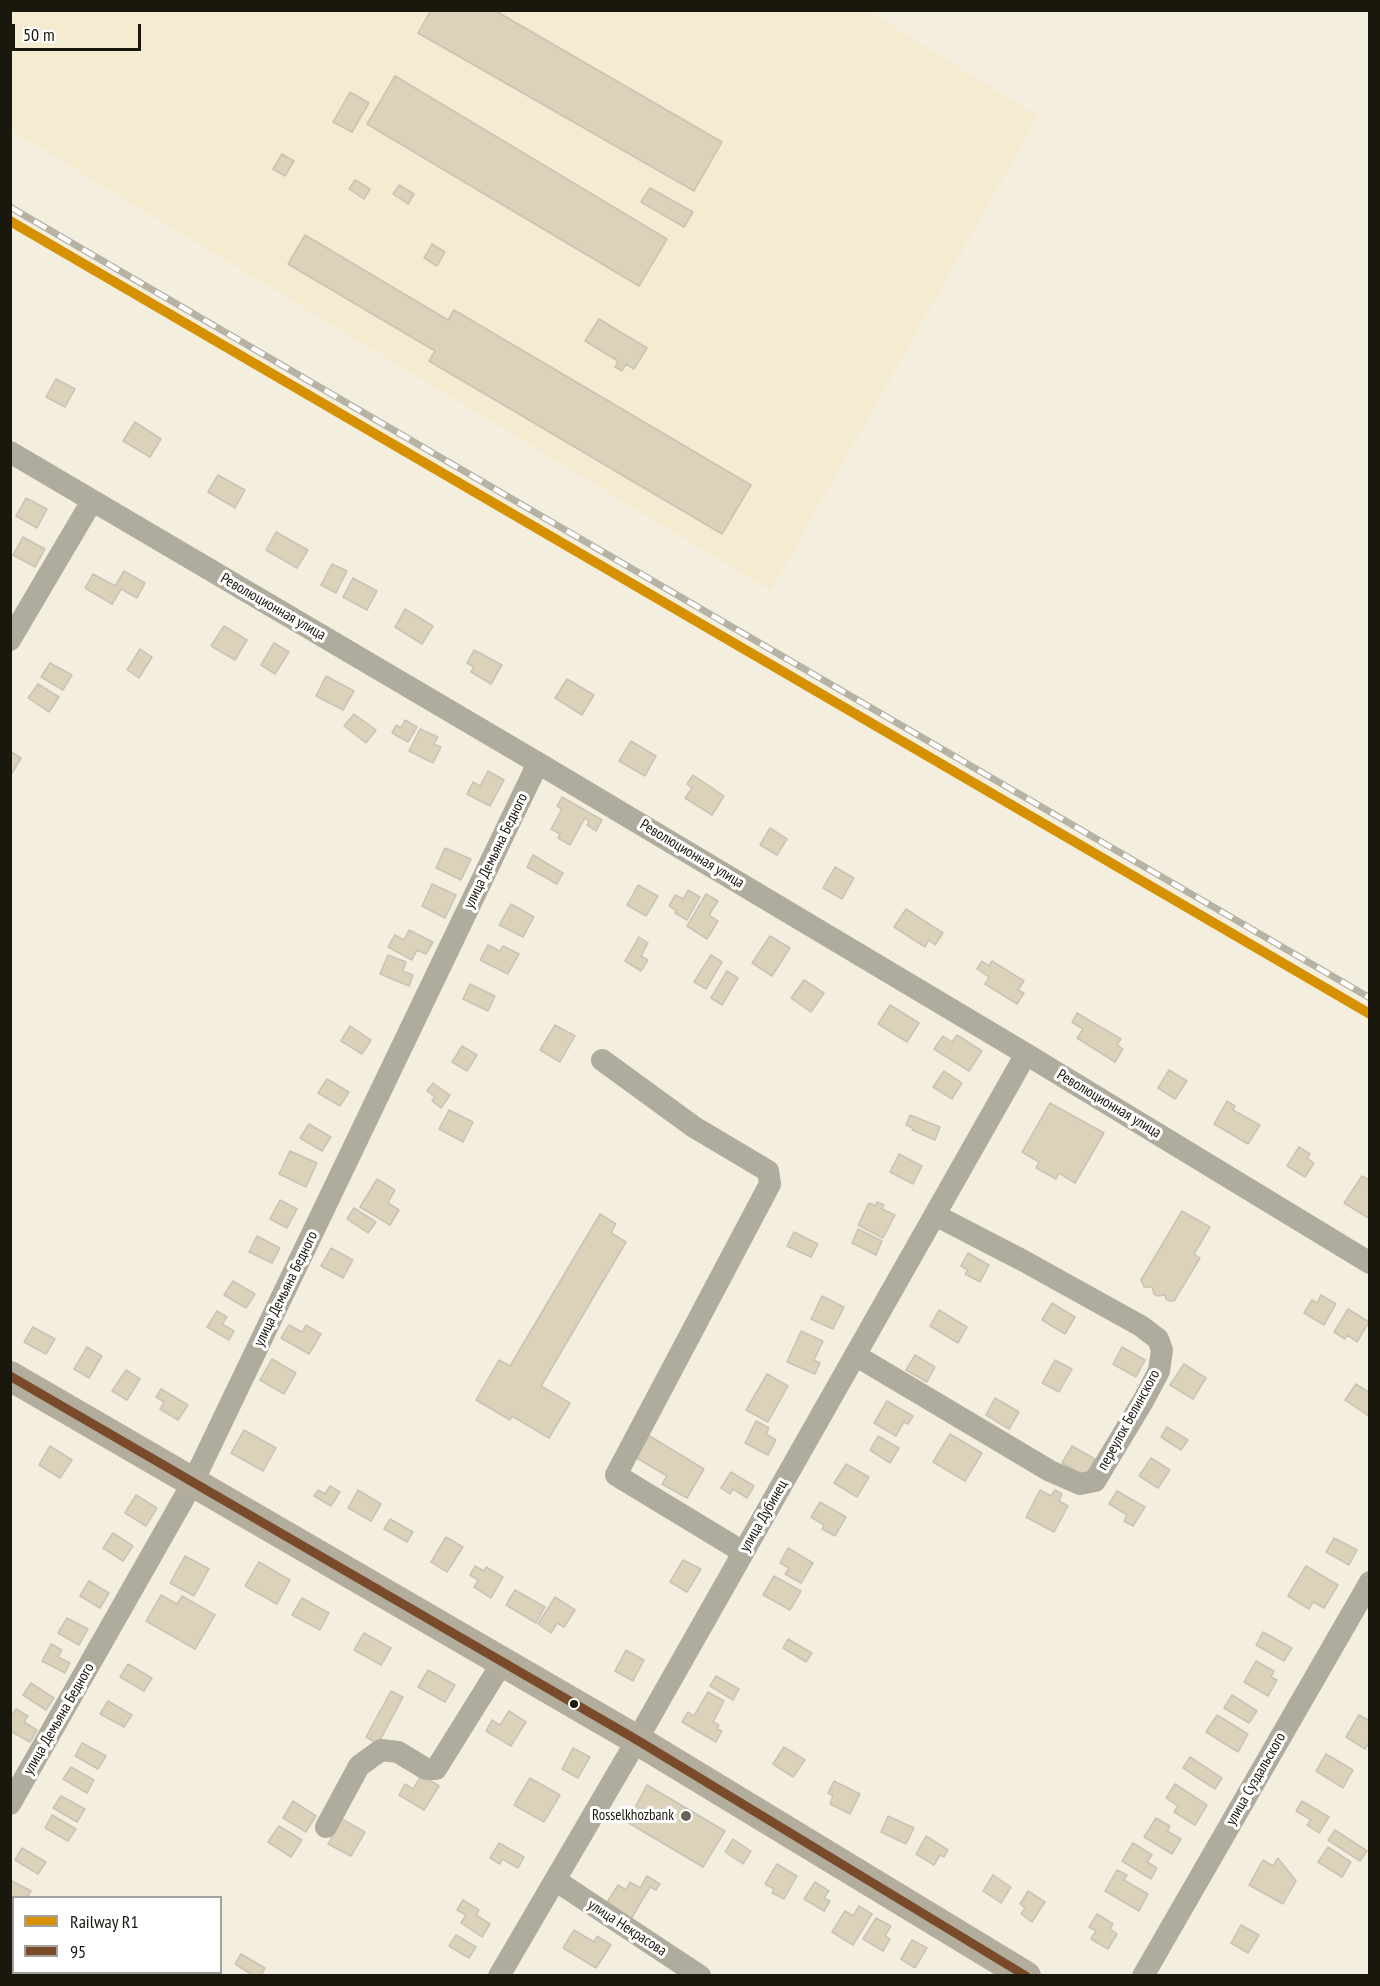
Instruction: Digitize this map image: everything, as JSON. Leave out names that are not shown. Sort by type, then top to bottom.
[{"type":"main road","points":[[10,1376],[192,1484],[637,1740],[1026,1976]]},
{"type":"street","name":"Революционная улица","points":[[10,452],[1026,1054],[1370,1263]]},
{"type":"street","points":[[10,640],[92,501]]},
{"type":"street","name":"улица Демьяна Бедного","points":[[10,1804],[192,1484],[538,763]]},
{"type":"street","name":"улица Дубинец","points":[[499,1976],[637,1740],[1026,1054]]},
{"type":"street","points":[[602,1060],[694,1128],[768,1171],[770,1184],[616,1474],[743,1552]]},
{"type":"street","name":"переулок Белинского","points":[[855,1356],[1050,1471],[1080,1484],[1095,1481],[1143,1401],[1159,1371],[1162,1350],[1158,1339],[1141,1326],[1032,1265],[935,1215]]},
{"type":"street","name":"улица Суздальского","points":[[1143,1976],[1370,1582]]},
{"type":"street","points":[[326,1827],[360,1766],[381,1750],[398,1752],[426,1769],[436,1769],[502,1663]]},
{"type":"street","name":"улица Некрасова","points":[[555,1880],[700,1976]]},
{"type":"shaded area","points":[[10,11],[868,11],[1038,116],[771,591],[11,130]]},
{"type":"building","points":[[431,10],[494,10],[722,142],[694,191],[418,33]]},
{"type":"building","points":[[395,76],[667,239],[639,286],[367,124]]},
{"type":"building","points":[[350,92],[369,103],[352,132],[333,122]]},
{"type":"building","points":[[282,154],[294,161],[285,176],[273,169]]},
{"type":"building","points":[[355,180],[370,189],[364,199],[349,189]]},
{"type":"building","points":[[399,185],[414,194],[408,204],[393,194]]},
{"type":"building","points":[[650,188],[693,212],[684,227],[641,202]]},
{"type":"building","points":[[305,235],[448,320],[454,310],[751,485],[722,534],[429,361],[435,351],[288,264]]},
{"type":"building","points":[[432,244],[445,252],[437,266],[424,258]]},
{"type":"building","points":[[599,319],[647,348],[634,369],[626,364],[622,371],[615,367],[618,361],[585,341]]},
{"type":"building","points":[[56,379],[75,389],[65,407],[46,397]]},
{"type":"building","points":[[135,422],[161,439],[150,457],[123,441]]},
{"type":"building","points":[[218,475],[245,490],[235,508],[208,492]]},
{"type":"building","points":[[26,498],[47,509],[37,528],[16,516]]},
{"type":"building","points":[[276,532],[308,550],[297,568],[266,550]]},
{"type":"building","points":[[23,537],[45,549],[35,567],[13,555]]},
{"type":"building","points":[[332,564],[347,571],[336,593],[321,585]]},
{"type":"building","points":[[124,571],[145,583],[137,598],[121,589],[112,604],[85,588],[93,574],[115,586]]},
{"type":"building","points":[[353,578],[377,591],[367,610],[343,597]]},
{"type":"building","points":[[405,609],[433,626],[422,644],[395,627]]},
{"type":"building","points":[[224,626],[247,640],[235,660],[211,646]]},
{"type":"building","points":[[274,643],[289,652],[275,674],[261,665]]},
{"type":"building","points":[[140,649],[152,657],[139,678],[127,670]]},
{"type":"building","points":[[474,650],[502,665],[491,684],[471,672],[474,667],[467,663]]},
{"type":"building","points":[[50,663],[72,675],[63,690],[41,677]]},
{"type":"building","points":[[326,676],[354,691],[343,710],[316,696]]},
{"type":"building","points":[[567,679],[594,695],[582,715],[555,698]]},
{"type":"building","points":[[38,684],[59,697],[49,712],[28,698]]},
{"type":"building","points":[[354,714],[376,730],[366,743],[344,726]]},
{"type":"building","points":[[405,720],[417,727],[408,742],[392,733],[396,725],[401,728]]},
{"type":"building","points":[[420,729],[438,737],[434,744],[441,747],[433,763],[409,751]]},
{"type":"building","points":[[631,741],[656,756],[645,776],[619,761]]},
{"type":"building","points":[[10,751],[21,758],[12,773],[10,772]]},
{"type":"building","points":[[488,771],[504,780],[490,806],[467,794],[473,782],[480,786]]},
{"type":"building","points":[[693,775],[724,796],[712,815],[685,798],[692,788],[687,784]]},
{"type":"building","points":[[562,797],[602,820],[596,831],[587,825],[589,821],[585,818],[570,845],[558,838],[560,834],[551,829],[562,809],[557,806]]},
{"type":"building","points":[[770,828],[787,839],[777,855],[760,845]]},
{"type":"building","points":[[445,848],[471,859],[461,880],[436,868]]},
{"type":"building","points":[[533,855],[563,873],[557,884],[527,867]]},
{"type":"building","points":[[835,867],[854,878],[842,899],[823,888]]},
{"type":"building","points":[[432,884],[456,895],[445,918],[422,906]]},
{"type":"building","points":[[638,885],[658,896],[646,916],[627,905]]},
{"type":"building","points":[[688,890],[700,897],[687,920],[675,913],[676,910],[669,906],[675,895],[683,899]]},
{"type":"building","points":[[706,894],[718,901],[709,915],[718,921],[707,939],[687,926]]},
{"type":"building","points":[[511,904],[534,917],[523,937],[499,925]]},
{"type":"building","points":[[906,909],[943,933],[935,945],[929,940],[925,947],[894,927]]},
{"type":"building","points":[[409,930],[433,942],[426,954],[417,950],[412,960],[388,947],[395,935],[404,940]]},
{"type":"building","points":[[770,936],[790,948],[772,976],[752,963]]},
{"type":"building","points":[[639,937],[648,943],[641,956],[648,960],[641,971],[625,961]]},
{"type":"building","points":[[488,945],[500,951],[503,946],[519,954],[508,974],[480,960]]},
{"type":"building","points":[[388,955],[406,962],[403,971],[413,975],[409,986],[380,974]]},
{"type":"building","points":[[711,955],[722,962],[706,989],[694,982]]},
{"type":"building","points":[[982,961],[989,966],[992,961],[1024,981],[1018,990],[1024,993],[1017,1004],[985,984],[989,977],[977,969]]},
{"type":"building","points":[[727,971],[738,978],[722,1005],[711,998]]},
{"type":"building","points":[[804,980],[824,993],[811,1012],[791,998]]},
{"type":"building","points":[[470,984],[495,996],[488,1011],[463,999]]},
{"type":"building","points":[[890,1005],[919,1023],[907,1042],[878,1024]]},
{"type":"building","points":[[1077,1013],[1121,1039],[1117,1045],[1123,1049],[1115,1062],[1077,1038],[1083,1029],[1072,1022]]},
{"type":"building","points":[[555,1025],[575,1036],[560,1062],[540,1050]]},
{"type":"building","points":[[350,1026],[371,1040],[362,1054],[341,1041]]},
{"type":"building","points":[[957,1035],[982,1051],[969,1071],[934,1049],[943,1036],[952,1042]]},
{"type":"building","points":[[462,1046],[477,1055],[467,1071],[452,1062]]},
{"type":"building","points":[[1169,1070],[1187,1081],[1175,1099],[1158,1088]]},
{"type":"building","points":[[944,1071],[962,1083],[952,1099],[933,1087]]},
{"type":"building","points":[[327,1079],[349,1092],[340,1106],[318,1093]]},
{"type":"building","points":[[433,1083],[450,1095],[441,1108],[432,1101],[435,1097],[427,1091]]},
{"type":"building","points":[[1227,1101],[1235,1106],[1233,1110],[1260,1125],[1248,1144],[1214,1124]]},
{"type":"building","points":[[1050,1103],[1104,1133],[1075,1183],[1059,1173],[1056,1179],[1036,1168],[1039,1162],[1022,1152]]},
{"type":"building","points":[[449,1110],[473,1122],[463,1142],[439,1129]]},
{"type":"building","points":[[910,1115],[940,1127],[935,1140],[906,1125]]},
{"type":"building","points":[[309,1124],[331,1137],[322,1151],[300,1138]]},
{"type":"building","points":[[1299,1147],[1310,1154],[1307,1158],[1314,1163],[1305,1177],[1287,1166]]},
{"type":"building","points":[[290,1151],[317,1163],[306,1187],[279,1174]]},
{"type":"building","points":[[899,1154],[922,1166],[913,1184],[890,1172]]},
{"type":"building","points":[[1362,1176],[1370,1180],[1368,1189],[1370,1190],[1370,1219],[1344,1203]]},
{"type":"building","points":[[377,1179],[395,1190],[388,1203],[399,1210],[390,1225],[360,1207]]},
{"type":"building","points":[[280,1200],[297,1209],[287,1228],[270,1219]]},
{"type":"building","points":[[877,1202],[884,1205],[882,1209],[895,1215],[883,1238],[858,1225],[869,1203],[876,1206]]},
{"type":"building","points":[[354,1208],[376,1222],[368,1233],[347,1219]]},
{"type":"building","points":[[1182,1211],[1210,1227],[1194,1254],[1200,1258],[1174,1301],[1170,1301],[1165,1295],[1154,1294],[1152,1287],[1144,1287],[1141,1280]]},
{"type":"building","points":[[600,1214],[616,1224],[611,1233],[626,1242],[541,1386],[570,1403],[549,1438],[512,1416],[510,1420],[476,1400],[499,1360],[510,1366]]},
{"type":"building","points":[[858,1229],[882,1241],[876,1255],[852,1243]]},
{"type":"building","points":[[794,1232],[818,1244],[811,1257],[787,1246]]},
{"type":"building","points":[[257,1236],[280,1248],[272,1263],[249,1252]]},
{"type":"building","points":[[331,1248],[353,1260],[343,1278],[321,1266]]},
{"type":"building","points":[[968,1253],[989,1265],[980,1282],[965,1274],[968,1270],[961,1266]]},
{"type":"building","points":[[233,1281],[255,1294],[246,1308],[224,1295]]},
{"type":"building","points":[[1321,1295],[1336,1304],[1324,1325],[1304,1313],[1312,1300],[1317,1303]]},
{"type":"building","points":[[822,1296],[844,1307],[833,1329],[811,1319]]},
{"type":"building","points":[[1052,1303],[1075,1317],[1065,1334],[1042,1320]]},
{"type":"building","points":[[1348,1309],[1369,1322],[1357,1342],[1347,1335],[1345,1339],[1334,1332]]},
{"type":"building","points":[[939,1310],[967,1327],[958,1343],[930,1326]]},
{"type":"building","points":[[217,1311],[227,1317],[222,1324],[234,1331],[229,1340],[207,1327]]},
{"type":"building","points":[[289,1325],[302,1332],[306,1325],[321,1334],[309,1354],[281,1338]]},
{"type":"building","points":[[33,1327],[55,1339],[46,1354],[24,1342]]},
{"type":"building","points":[[801,1331],[823,1341],[814,1360],[820,1363],[815,1374],[787,1362]]},
{"type":"building","points":[[87,1347],[102,1356],[89,1378],[74,1369]]},
{"type":"building","points":[[1122,1347],[1145,1360],[1136,1377],[1113,1364]]},
{"type":"building","points":[[915,1355],[935,1367],[927,1382],[906,1370]]},
{"type":"building","points":[[272,1359],[296,1373],[284,1394],[260,1380]]},
{"type":"building","points":[[1055,1360],[1072,1369],[1059,1392],[1042,1383]]},
{"type":"building","points":[[1184,1364],[1206,1378],[1193,1399],[1170,1385]]},
{"type":"building","points":[[126,1370],[140,1379],[127,1400],[112,1391]]},
{"type":"building","points":[[767,1374],[788,1386],[768,1422],[746,1410]]},
{"type":"building","points":[[1356,1384],[1370,1393],[1370,1417],[1345,1400]]},
{"type":"building","points":[[161,1389],[188,1405],[178,1420],[160,1409],[164,1402],[156,1397]]},
{"type":"building","points":[[995,1398],[1019,1412],[1009,1429],[986,1415]]},
{"type":"building","points":[[887,1401],[913,1416],[908,1424],[904,1422],[896,1436],[874,1423]]},
{"type":"building","points":[[756,1421],[769,1428],[766,1434],[776,1440],[768,1455],[745,1443]]},
{"type":"building","points":[[1167,1427],[1188,1440],[1181,1450],[1161,1437]]},
{"type":"building","points":[[244,1430],[276,1448],[263,1471],[231,1453]]},
{"type":"building","points":[[950,1434],[982,1453],[965,1481],[933,1462]]},
{"type":"building","points":[[648,1435],[704,1469],[687,1498],[662,1484],[667,1476],[635,1457]]},
{"type":"building","points":[[878,1436],[899,1448],[890,1463],[870,1450]]},
{"type":"building","points":[[50,1446],[72,1460],[60,1478],[39,1465]]},
{"type":"building","points":[[1072,1446],[1095,1459],[1085,1476],[1062,1463]]},
{"type":"building","points":[[1151,1458],[1170,1470],[1158,1488],[1139,1476]]},
{"type":"building","points":[[846,1464],[869,1477],[857,1497],[834,1483]]},
{"type":"building","points":[[731,1472],[754,1486],[747,1498],[733,1489],[730,1494],[721,1488]]},
{"type":"building","points":[[330,1486],[340,1492],[331,1506],[314,1496],[318,1490],[325,1494]]},
{"type":"building","points":[[358,1490],[381,1504],[371,1521],[348,1508]]},
{"type":"building","points":[[1040,1490],[1051,1496],[1055,1490],[1062,1494],[1059,1501],[1068,1506],[1054,1532],[1026,1517]]},
{"type":"building","points":[[1117,1491],[1145,1507],[1133,1526],[1124,1521],[1127,1515],[1109,1504]]},
{"type":"building","points":[[136,1495],[157,1508],[146,1526],[125,1513]]},
{"type":"building","points":[[820,1502],[846,1517],[835,1536],[822,1529],[824,1525],[811,1517]]},
{"type":"building","points":[[390,1519],[413,1532],[407,1542],[384,1529]]},
{"type":"building","points":[[113,1533],[133,1546],[123,1561],[103,1548]]},
{"type":"building","points":[[446,1537],[463,1547],[447,1572],[431,1562]]},
{"type":"building","points":[[1334,1538],[1357,1550],[1349,1565],[1326,1552]]},
{"type":"building","points":[[788,1548],[813,1563],[801,1583],[785,1574],[789,1568],[780,1563]]},
{"type":"building","points":[[185,1556],[209,1569],[194,1596],[170,1583]]},
{"type":"building","points":[[683,1560],[701,1569],[687,1592],[670,1582]]},
{"type":"building","points":[[259,1562],[290,1580],[277,1604],[245,1586]]},
{"type":"building","points":[[475,1566],[484,1571],[486,1567],[503,1577],[491,1598],[474,1587],[478,1580],[470,1575]]},
{"type":"building","points":[[1306,1566],[1338,1585],[1324,1608],[1313,1602],[1309,1609],[1288,1596]]},
{"type":"building","points":[[774,1576],[801,1591],[790,1610],[763,1595]]},
{"type":"building","points":[[89,1581],[109,1593],[100,1608],[80,1596]]},
{"type":"building","points":[[515,1590],[545,1607],[536,1623],[506,1605]]},
{"type":"building","points":[[161,1595],[177,1604],[182,1596],[215,1615],[195,1649],[146,1621]]},
{"type":"building","points":[[555,1597],[575,1610],[564,1627],[557,1623],[551,1633],[538,1624]]},
{"type":"building","points":[[302,1598],[329,1613],[320,1630],[292,1615]]},
{"type":"building","points":[[67,1618],[88,1629],[79,1645],[58,1633]]},
{"type":"building","points":[[1263,1632],[1292,1648],[1284,1661],[1256,1645]]},
{"type":"building","points":[[364,1633],[391,1648],[381,1665],[354,1650]]},
{"type":"building","points":[[788,1639],[812,1653],[806,1662],[783,1648]]},
{"type":"building","points":[[51,1644],[62,1650],[58,1657],[70,1663],[65,1673],[42,1661]]},
{"type":"building","points":[[626,1650],[644,1660],[633,1681],[615,1671]]},
{"type":"building","points":[[1256,1661],[1274,1671],[1271,1677],[1277,1680],[1268,1696],[1244,1682]]},
{"type":"building","points":[[128,1664],[152,1678],[144,1691],[120,1677]]},
{"type":"building","points":[[428,1670],[455,1685],[445,1702],[418,1687]]},
{"type":"building","points":[[716,1676],[739,1689],[733,1700],[710,1686]]},
{"type":"building","points":[[31,1683],[54,1698],[46,1710],[23,1695]]},
{"type":"building","points":[[391,1691],[403,1697],[378,1744],[366,1737]]},
{"type":"building","points":[[708,1692],[724,1701],[713,1722],[719,1725],[717,1729],[722,1731],[716,1742],[682,1722],[688,1712],[694,1716]]},
{"type":"building","points":[[1232,1695],[1257,1711],[1249,1723],[1224,1708]]},
{"type":"building","points":[[108,1701],[132,1715],[124,1727],[100,1714]]},
{"type":"building","points":[[16,1709],[28,1716],[24,1722],[37,1730],[30,1742],[10,1731],[10,1718]]},
{"type":"building","points":[[509,1711],[526,1722],[511,1746],[486,1731],[492,1720],[500,1725]]},
{"type":"building","points":[[1217,1715],[1248,1734],[1238,1752],[1206,1732]]},
{"type":"building","points":[[1359,1715],[1370,1721],[1370,1741],[1365,1749],[1346,1737]]},
{"type":"building","points":[[82,1743],[106,1756],[98,1769],[75,1756]]},
{"type":"building","points":[[784,1747],[805,1760],[793,1777],[773,1764]]},
{"type":"building","points":[[573,1748],[590,1757],[578,1778],[562,1769]]},
{"type":"building","points":[[1326,1754],[1353,1770],[1343,1788],[1316,1771]]},
{"type":"building","points":[[1190,1757],[1222,1778],[1215,1789],[1183,1768]]},
{"type":"building","points":[[71,1767],[94,1780],[87,1793],[63,1779]]},
{"type":"building","points":[[421,1775],[439,1786],[424,1810],[399,1795],[405,1784],[413,1789]]},
{"type":"building","points":[[530,1778],[560,1795],[544,1822],[514,1805]]},
{"type":"building","points":[[834,1781],[860,1794],[850,1814],[830,1804],[833,1796],[828,1793]]},
{"type":"building","points":[[1175,1784],[1207,1805],[1195,1825],[1174,1812],[1178,1806],[1166,1798]]},
{"type":"building","points":[[647,1785],[725,1831],[703,1867],[627,1822]]},
{"type":"building","points":[[61,1796],[85,1809],[77,1822],[53,1808]]},
{"type":"building","points":[[293,1801],[316,1816],[306,1832],[283,1818]]},
{"type":"building","points":[[1302,1801],[1329,1817],[1319,1833],[1307,1825],[1311,1820],[1296,1811]]},
{"type":"building","points":[[52,1815],[76,1829],[68,1841],[45,1828]]},
{"type":"building","points":[[888,1816],[914,1828],[906,1844],[881,1832]]},
{"type":"building","points":[[1156,1818],[1170,1826],[1167,1831],[1181,1839],[1172,1854],[1144,1837]]},
{"type":"building","points":[[342,1819],[365,1832],[351,1856],[328,1844]]},
{"type":"building","points":[[279,1826],[302,1840],[291,1857],[268,1842]]},
{"type":"building","points":[[1335,1830],[1367,1851],[1360,1861],[1328,1840]]},
{"type":"building","points":[[926,1836],[948,1850],[944,1857],[940,1855],[934,1865],[916,1854]]},
{"type":"building","points":[[733,1839],[751,1851],[743,1864],[725,1852]]},
{"type":"building","points":[[499,1843],[524,1857],[518,1868],[502,1859],[500,1864],[490,1858]]},
{"type":"building","points":[[1133,1843],[1152,1855],[1147,1862],[1157,1868],[1151,1879],[1122,1861]]},
{"type":"building","points":[[1328,1847],[1351,1862],[1342,1877],[1318,1862]]},
{"type":"building","points":[[22,1848],[46,1862],[38,1874],[15,1860]]},
{"type":"building","points":[[1278,1858],[1296,1881],[1283,1904],[1249,1885],[1263,1860],[1273,1866]]},
{"type":"building","points":[[777,1864],[797,1876],[784,1899],[772,1893],[774,1889],[765,1884]]},
{"type":"building","points":[[1117,1870],[1127,1875],[1124,1880],[1148,1894],[1139,1911],[1105,1891]]},
{"type":"building","points":[[993,1875],[1011,1887],[1001,1903],[983,1891]]},
{"type":"building","points":[[647,1876],[660,1884],[656,1890],[650,1887],[631,1919],[606,1904],[618,1885],[626,1890],[630,1882],[640,1888]]},
{"type":"building","points":[[10,1880],[31,1891],[28,1896],[12,1896],[12,1906],[10,1905]]},
{"type":"building","points":[[815,1882],[829,1891],[824,1898],[830,1901],[824,1911],[804,1899]]},
{"type":"building","points":[[1028,1891],[1045,1902],[1032,1922],[1021,1914],[1025,1908],[1020,1904]]},
{"type":"building","points":[[463,1900],[479,1910],[476,1915],[490,1924],[482,1937],[461,1923],[466,1915],[457,1910]]},
{"type":"building","points":[[859,1906],[872,1914],[853,1945],[832,1932],[845,1911],[853,1916]]},
{"type":"building","points":[[1097,1914],[1113,1924],[1110,1929],[1117,1934],[1108,1949],[1091,1939],[1096,1931],[1089,1927]]},
{"type":"building","points":[[876,1918],[891,1926],[885,1936],[890,1939],[883,1951],[863,1939]]},
{"type":"building","points":[[1241,1925],[1259,1935],[1248,1953],[1231,1943]]},
{"type":"building","points":[[574,1930],[594,1942],[597,1936],[611,1945],[596,1968],[563,1948]]},
{"type":"building","points":[[456,1935],[476,1947],[469,1958],[449,1946]]},
{"type":"building","points":[[912,1940],[927,1948],[915,1968],[901,1959]]},
{"type":"building","points":[[241,1954],[265,1968],[261,1976],[254,1976],[235,1964]]},
{"type":"building","points":[[67,1974],[121,1975],[66,1976]]},
{"type":"railway","points":[[10,207],[1370,998]]},
{"type":"rail line","name":"R1","points":[[10,221],[1370,1014]]},
{"type":"transit line","name":"95","points":[[10,1376],[637,1740],[1026,1976]]},
{"type":"place","name":"Rosselkhozbank","points":[[686,1816]]}]
